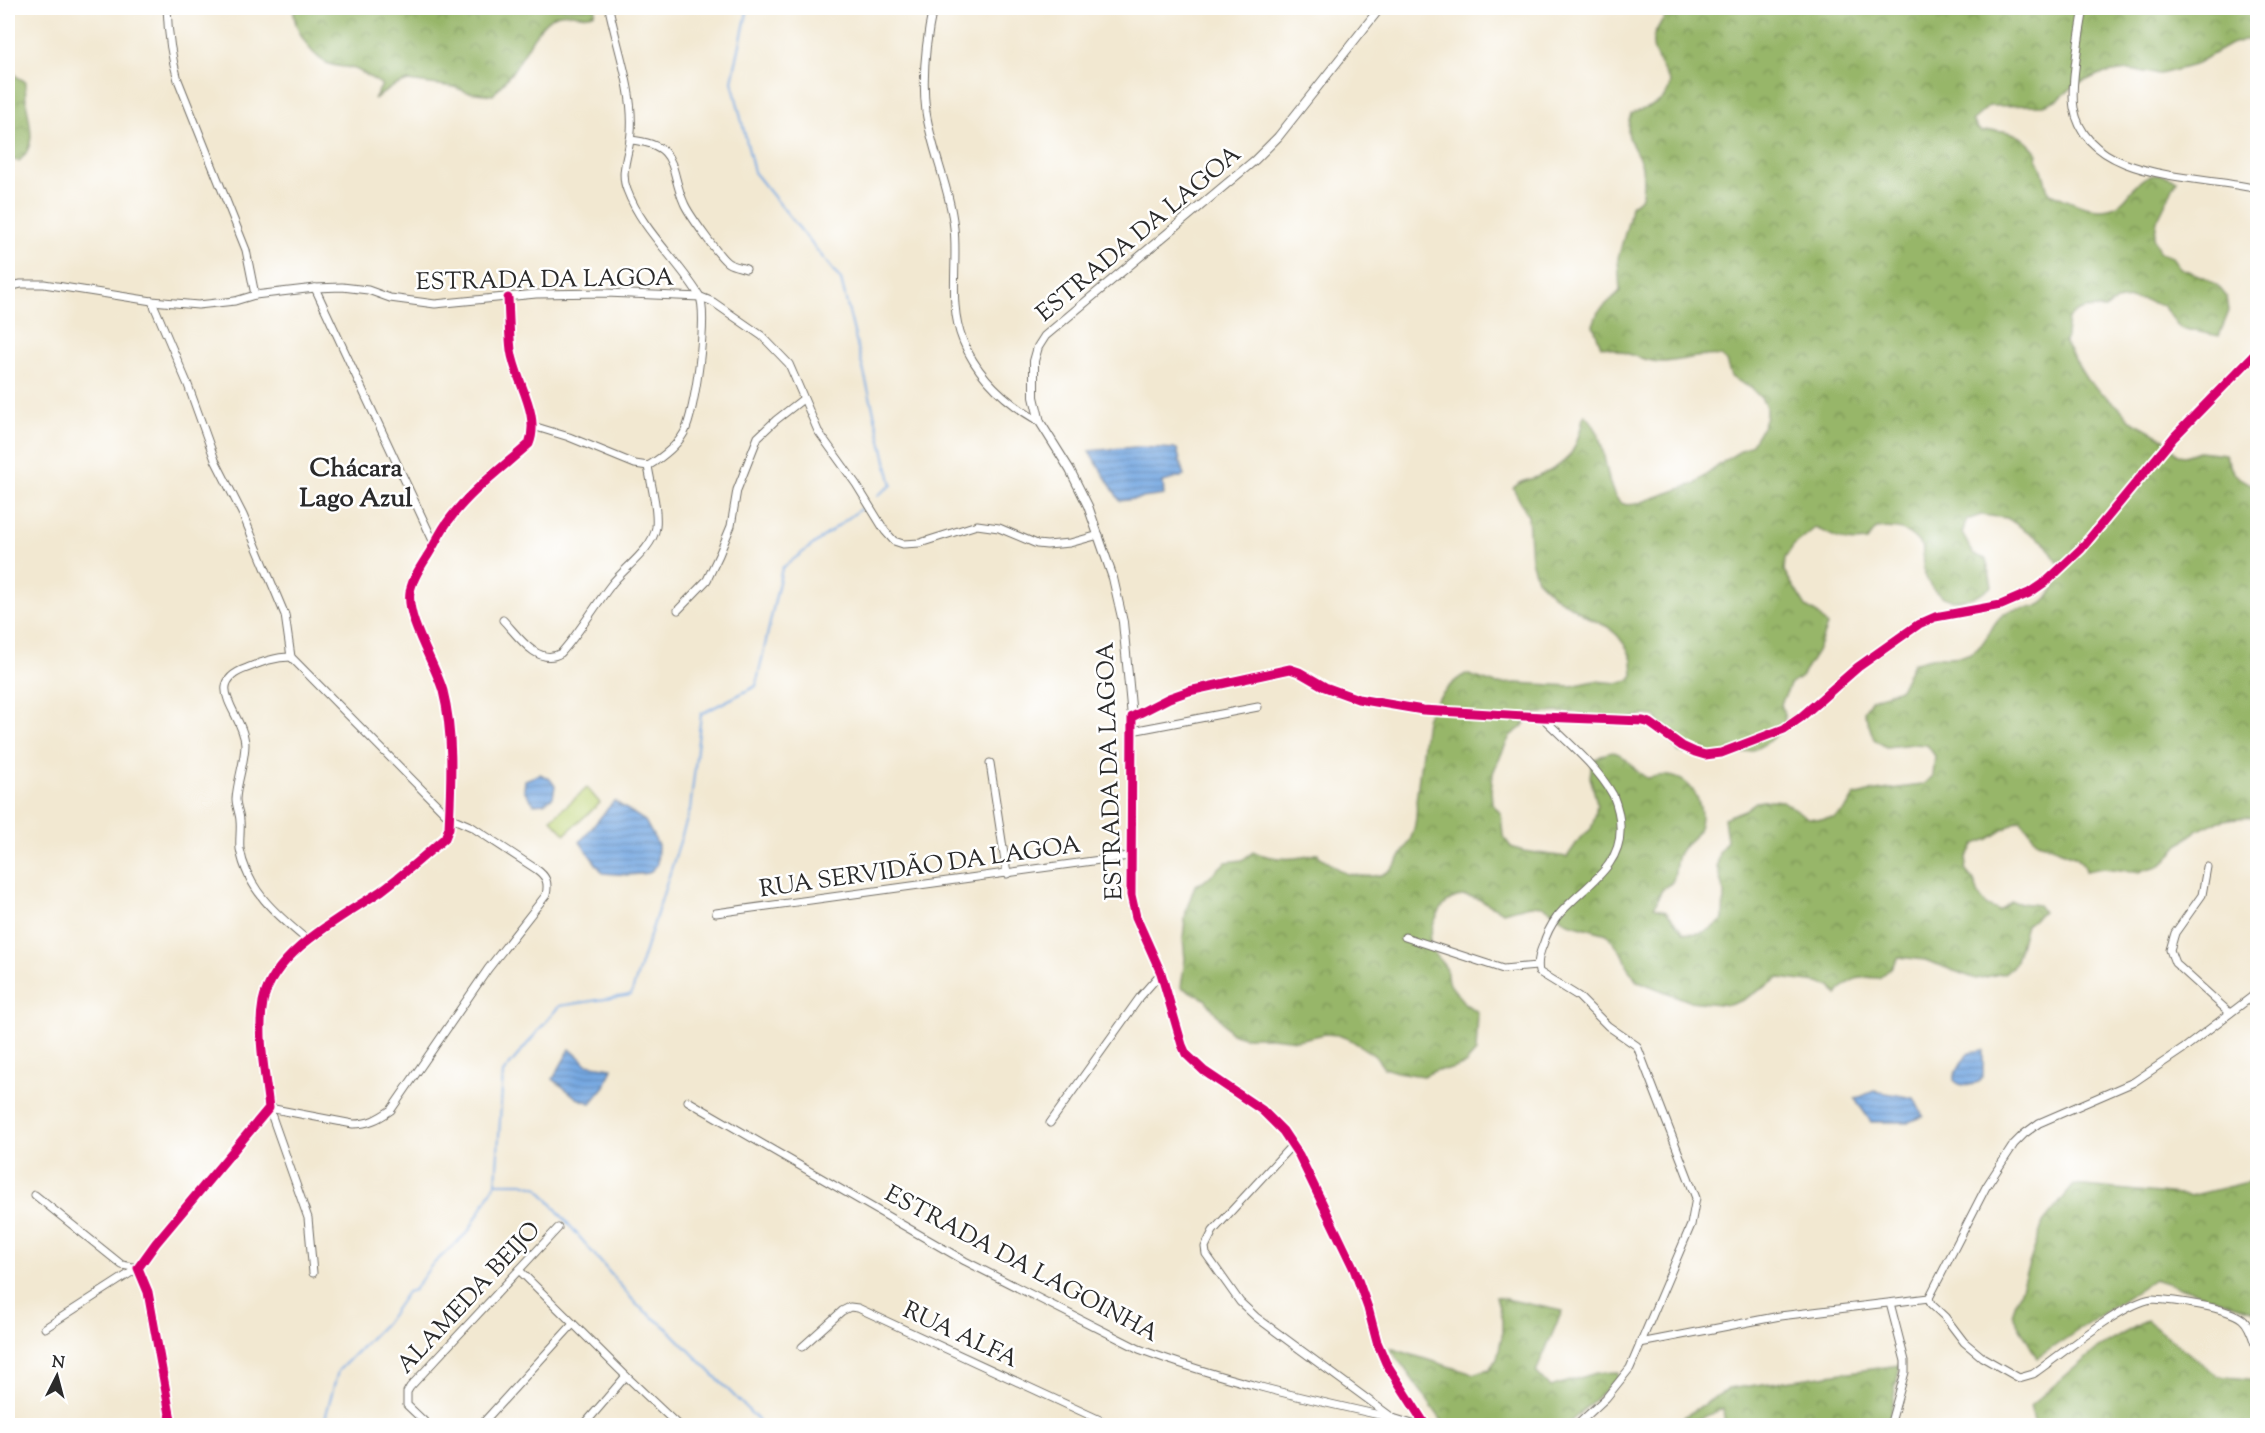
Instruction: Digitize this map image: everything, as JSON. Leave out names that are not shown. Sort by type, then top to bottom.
[{"type":"street","points":[[167,8],[166,25],[178,80],[246,250],[255,295]]},
{"type":"street","points":[[533,426],[569,437],[635,464],[648,466],[662,458],[684,434],[690,419],[702,357],[700,297],[654,235],[626,189],[624,171],[630,140],[630,108],[609,8]]},
{"type":"street","points":[[933,8],[925,80],[926,112],[951,205],[957,322],[963,341],[978,368],[994,389],[1019,410],[1040,422]]},
{"type":"street","name":"ESTRADA DA LAGOA","points":[[1380,8],[1278,137],[1255,160],[1045,336],[1038,347],[1034,361],[1034,397],[1040,422],[1084,497],[1113,578],[1123,622],[1132,717],[1133,792],[1129,856],[1131,895],[1136,917],[1161,974],[1182,1046],[1186,1054],[1204,1071],[1262,1110],[1283,1131],[1299,1155],[1354,1269],[1386,1363],[1426,1425]]},
{"type":"street","points":[[2084,8],[2073,105],[2079,126],[2087,139],[2102,152],[2124,164],[2159,173],[2258,189]]},
{"type":"street","points":[[630,140],[644,141],[670,157],[684,203],[726,262],[746,269]]},
{"type":"street","name":"ESTRADA DA LAGOA","points":[[8,287],[21,284],[44,284],[152,301],[198,305],[235,301],[255,295],[342,287],[368,290],[390,298],[435,304],[536,294],[606,293],[700,297],[713,302],[762,336],[789,364],[818,431],[894,541],[903,544],[920,543],[977,525],[999,528],[1047,545],[1070,543],[1099,536]]},
{"type":"street","points":[[315,288],[435,544]]},
{"type":"street","points":[[313,1273],[308,1218],[269,1108],[261,1034],[263,1002],[273,978],[306,939],[382,890],[445,838],[449,817],[449,740],[442,690],[413,618],[410,590],[415,577],[449,520],[468,499],[529,444],[533,434],[529,406],[511,349],[508,298]]},
{"type":"street","points":[[152,301],[188,385],[215,460],[243,515],[285,615],[291,657],[449,817],[472,827],[544,875],[547,882],[546,895],[488,969],[391,1110],[366,1124],[353,1124],[269,1108]]},
{"type":"street","points":[[1132,717],[1169,698],[1189,691],[1290,669],[1325,687],[1358,699],[1423,710],[1643,721],[1655,726],[1682,746],[1705,755],[1721,753],[1784,729],[1800,718],[1858,667],[1919,624],[1935,617],[2001,605],[2029,593],[2048,580],[2081,549],[2174,437],[2258,351]]},
{"type":"street","points":[[678,610],[707,580],[719,555],[731,526],[737,490],[758,437],[803,399]]},
{"type":"street","points":[[503,620],[540,656],[554,657],[561,652],[613,582],[633,564],[653,535],[656,527],[648,466]]},
{"type":"street","points":[[291,657],[273,658],[237,671],[229,677],[225,688],[245,745],[236,801],[240,819],[240,848],[245,867],[251,883],[271,909],[306,939]]},
{"type":"street","points":[[1132,731],[1258,707]]},
{"type":"street","points":[[1542,717],[1594,770],[1613,796],[1620,816],[1621,835],[1612,862],[1568,905],[1552,926],[1541,948],[1539,972],[1578,996],[1608,1026],[1637,1046],[1696,1198],[1691,1224],[1633,1360],[1621,1381],[1593,1411],[1576,1425]]},
{"type":"street","points":[[990,763],[1007,874]]},
{"type":"street","name":"RUA SERVIDÃO DA LAGOA","points":[[716,913],[1129,856]]},
{"type":"street","points":[[2207,867],[2202,895],[2175,933],[2170,950],[2175,963],[2230,1012]]},
{"type":"street","points":[[1405,937],[1503,969],[1538,966]]},
{"type":"street","points":[[1050,1123],[1140,997],[1161,974]]},
{"type":"street","points":[[2258,992],[2183,1049],[2134,1082],[2046,1120],[2024,1134],[2014,1144],[1986,1187],[1929,1298],[1931,1304],[1945,1317],[1964,1342],[1982,1357],[2019,1378],[2033,1374],[2126,1308],[2143,1300],[2152,1299],[2207,1307],[2242,1319],[2258,1353]]},
{"type":"street","name":"ESTRADA DA LAGOINHA","points":[[688,1101],[965,1261],[1138,1349],[1278,1392],[1419,1425]]},
{"type":"street","points":[[45,1328],[138,1268],[156,1243],[269,1108]]},
{"type":"street","points":[[1292,1145],[1213,1231],[1205,1246],[1206,1254],[1240,1302],[1256,1317],[1393,1418]]},
{"type":"street","points":[[35,1195],[122,1265],[138,1268]]},
{"type":"street","name":"ALAMEDA BEIJO","points":[[429,1425],[407,1405],[407,1392],[558,1228]]},
{"type":"street","points":[[138,1268],[148,1292],[171,1420],[169,1425]]},
{"type":"street","points":[[519,1270],[679,1425]]},
{"type":"street","points":[[1640,1343],[1780,1316],[1929,1298]]},
{"type":"street","points":[[1890,1302],[1905,1360],[1905,1372],[1890,1425]]},
{"type":"street","name":"RUA ALFA","points":[[802,1347],[842,1311],[850,1307],[858,1308],[1109,1424]]},
{"type":"street","points":[[480,1425],[573,1324]]},
{"type":"street","points":[[582,1425],[626,1376]]},
{"type":"street","points":[[1093,1425],[1109,1424]]},
{"type":"green space","points":[[294,8],[596,8],[595,13],[590,15],[559,14],[548,20],[493,95],[408,81],[394,86],[374,99],[381,84],[356,69],[331,65],[319,58],[299,31]]},
{"type":"green space","points":[[1673,8],[2257,8],[2257,39],[2247,39],[2231,44],[2194,65],[2160,74],[2128,70],[2100,74],[2074,86],[2059,99],[2044,105],[1989,106],[1972,121],[1981,132],[1998,130],[2020,136],[2038,154],[2037,159],[2049,193],[2086,207],[2101,209],[2118,204],[2143,179],[2151,176],[2177,180],[2157,221],[2154,238],[2159,252],[2172,257],[2180,268],[2206,278],[2218,286],[2227,297],[2229,311],[2219,336],[2180,328],[2163,306],[2130,299],[2116,301],[2105,309],[2085,309],[2072,315],[2068,318],[2065,344],[2087,380],[2120,408],[2129,419],[2167,440],[2177,455],[2185,456],[2199,451],[2225,454],[2234,473],[2257,488],[2257,818],[2236,818],[2206,826],[2188,837],[2162,864],[2140,872],[2103,868],[2085,871],[2085,867],[2077,857],[2038,842],[2020,819],[1989,839],[1975,844],[1967,857],[1965,870],[1974,881],[1979,895],[1987,906],[2000,911],[2011,902],[2038,905],[2043,912],[2026,925],[2015,964],[2004,973],[1976,979],[1925,960],[1899,957],[1879,978],[1855,979],[1841,989],[1837,995],[1831,987],[1818,983],[1779,978],[1743,1000],[1729,1005],[1689,1001],[1638,981],[1629,970],[1624,956],[1607,934],[1568,923],[1544,906],[1530,905],[1503,912],[1481,900],[1466,896],[1448,901],[1442,908],[1433,926],[1429,946],[1446,968],[1448,982],[1465,1004],[1478,1012],[1476,1052],[1465,1064],[1451,1069],[1437,1070],[1423,1076],[1384,1068],[1375,1056],[1351,1040],[1338,1035],[1325,1034],[1297,1040],[1244,1037],[1231,1033],[1205,999],[1181,987],[1185,959],[1183,938],[1186,911],[1195,885],[1203,882],[1226,862],[1242,860],[1253,852],[1269,857],[1286,858],[1318,853],[1343,872],[1369,876],[1388,872],[1401,856],[1415,826],[1426,719],[1443,694],[1466,674],[1496,684],[1571,686],[1595,681],[1618,683],[1629,680],[1633,675],[1632,660],[1618,636],[1608,627],[1553,595],[1537,579],[1531,560],[1528,516],[1513,488],[1559,466],[1571,454],[1585,415],[1598,434],[1614,494],[1621,503],[1627,505],[1694,484],[1727,459],[1752,444],[1762,427],[1766,417],[1766,407],[1761,398],[1751,388],[1731,377],[1726,361],[1721,356],[1660,362],[1645,360],[1601,346],[1593,325],[1598,312],[1620,291],[1618,258],[1631,206],[1642,197],[1642,167],[1628,129],[1631,114],[1661,100],[1669,90],[1670,83],[1654,51],[1653,44],[1657,29]],"holes":[[[1981,515],[2007,518],[2044,542],[2063,570],[2050,595],[2039,605],[2009,611],[2003,615],[1975,651],[1961,656],[1933,658],[1913,663],[1900,689],[1872,699],[1864,711],[1874,739],[1886,747],[1927,745],[1935,756],[1933,776],[1922,785],[1854,796],[1846,809],[1834,818],[1808,818],[1783,801],[1770,800],[1756,802],[1745,810],[1724,818],[1727,841],[1719,852],[1717,867],[1724,893],[1723,920],[1713,927],[1705,932],[1684,933],[1666,911],[1654,907],[1662,890],[1671,883],[1680,851],[1696,834],[1701,818],[1698,800],[1694,792],[1682,780],[1667,776],[1647,778],[1622,756],[1610,752],[1592,762],[1590,777],[1597,803],[1595,817],[1591,829],[1580,838],[1567,857],[1523,851],[1511,847],[1503,836],[1501,814],[1492,803],[1493,773],[1510,736],[1522,727],[1530,714],[1551,712],[1582,714],[1612,724],[1643,715],[1656,716],[1661,730],[1679,752],[1703,755],[1738,754],[1749,751],[1760,747],[1779,732],[1785,721],[1781,704],[1790,685],[1801,677],[1817,652],[1827,626],[1819,615],[1806,607],[1784,571],[1785,558],[1793,546],[1815,528],[1851,542],[1867,541],[1876,529],[1891,528],[1908,533],[1923,548],[1926,578],[1933,589],[1941,596],[1952,600],[1978,595],[1992,586],[1986,559],[1973,554],[1962,533],[1967,520]]]},
{"type":"green space","points":[[8,64],[17,77],[26,82],[26,103],[31,134],[26,153],[19,161],[8,159]]},
{"type":"green space","points":[[587,788],[600,803],[565,834],[551,819]]},
{"type":"green space","points":[[2257,1177],[2257,1312],[2154,1279],[2037,1358],[2012,1314],[2043,1223],[2074,1185],[2190,1196],[2248,1182]]},
{"type":"green space","points":[[1496,1297],[1562,1311],[1536,1372],[1550,1387],[1596,1373],[1618,1372],[1618,1378],[1567,1425],[1445,1425],[1390,1348],[1473,1374],[1489,1369],[1497,1359],[1502,1336],[1502,1320]]},
{"type":"green space","points":[[2147,1320],[2217,1376],[2257,1380],[2257,1425],[2035,1425],[2030,1406],[2098,1348]]},
{"type":"green space","points":[[1900,1365],[1888,1425],[1725,1425],[1723,1409],[1689,1423],[1684,1417],[1728,1389]]},
{"type":"water","points":[[1136,447],[1177,449],[1184,476],[1163,482],[1164,495],[1120,501],[1089,451]]},
{"type":"water","points":[[540,774],[550,779],[555,786],[553,797],[544,803],[534,804],[524,790],[525,780]]},
{"type":"water","points":[[614,801],[645,821],[658,845],[657,865],[649,873],[629,875],[603,873],[580,842]]},
{"type":"water","points":[[570,1049],[587,1064],[612,1068],[605,1086],[591,1103],[577,1098],[553,1079]]},
{"type":"water","points":[[1983,1050],[1983,1077],[1973,1084],[1957,1083],[1954,1075],[1969,1052]]},
{"type":"water","points":[[1874,1091],[1914,1098],[1923,1116],[1909,1122],[1871,1122],[1855,1099]]},
{"type":"waterway","points":[[748,8],[732,81],[754,172],[841,280],[892,485],[878,495]]},
{"type":"waterway","points":[[323,1426],[338,1371],[388,1320],[407,1292],[414,1290],[431,1266],[468,1232],[496,1183],[503,1073],[559,1006],[631,995],[690,810],[701,714],[756,686],[782,568],[867,504]]},
{"type":"waterway","points":[[496,1183],[523,1183],[538,1188],[637,1305],[668,1329],[764,1426]]},
{"type":"cycle path","points":[[169,1426],[171,1420],[148,1292],[138,1268],[156,1243],[269,1108],[261,1028],[263,1002],[269,984],[294,952],[329,924],[381,891],[445,838],[449,828],[451,759],[449,724],[443,691],[412,615],[410,592],[420,568],[457,509],[529,444],[532,421],[513,362],[508,298]]},
{"type":"cycle path","points":[[1426,1426],[1386,1363],[1354,1269],[1299,1155],[1283,1131],[1262,1110],[1204,1071],[1186,1054],[1182,1045],[1161,973],[1136,917],[1131,895],[1132,717],[1169,698],[1189,691],[1290,669],[1325,687],[1358,699],[1423,710],[1643,721],[1650,723],[1682,746],[1695,752],[1705,755],[1721,753],[1784,729],[1800,718],[1858,667],[1919,624],[1935,617],[2001,605],[2029,593],[2048,580],[2081,549],[2174,437],[2258,351]]},
{"type":"district","name":"Chácara Lago Azul","points":[[356,482]]}]
